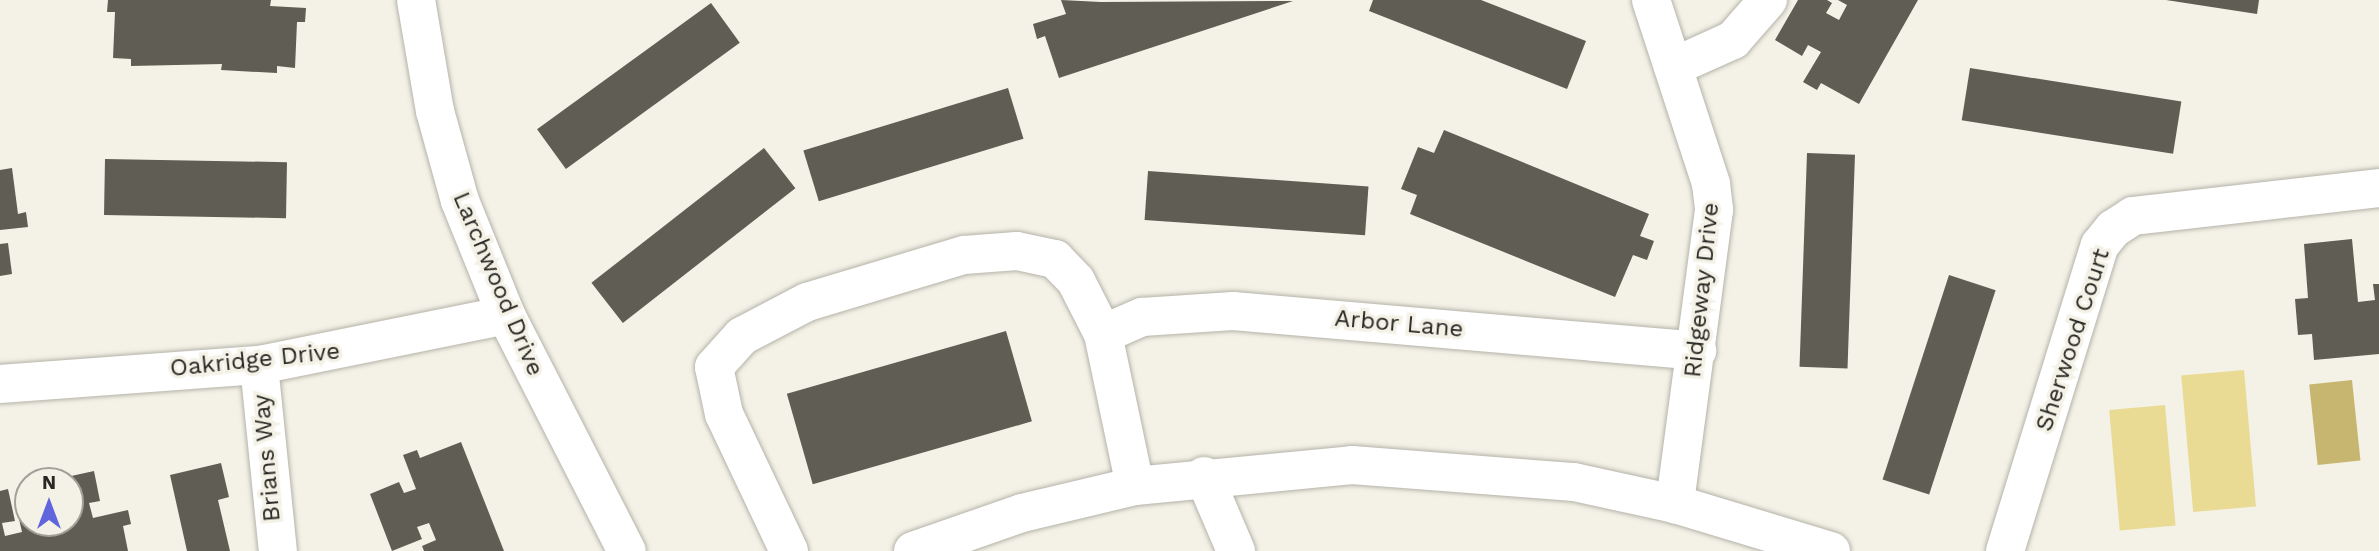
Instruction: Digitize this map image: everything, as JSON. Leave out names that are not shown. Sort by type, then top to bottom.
[{"type":"street","name":"Larchwood Drive","points":[[416,0],[435,111],[456,188],[506,315],[627,551]]},
{"type":"street","name":"Ridgeway Drive","points":[[1651,0],[1714,210],[1675,504]]},
{"type":"street","points":[[1673,67],[1732,40],[1768,0]]},
{"type":"street","name":"Sherwood Court","points":[[2005,551],[2100,245],[2113,229],[2133,216],[2379,188]]},
{"type":"street","points":[[789,551],[724,414],[714,367],[742,336],[807,302],[874,279],[964,255],[1017,251],[1055,258],[1076,281],[1103,334],[1135,486]]},
{"type":"street","name":"Arbor Lane","points":[[1103,334],[1142,317],[1233,311],[1697,351]]},
{"type":"street","name":"Oakridge Drive","points":[[0,384],[259,365],[506,315]]},
{"type":"street","name":"Brians Way","points":[[259,365],[278,551]]},
{"type":"street","points":[[913,551],[1022,513],[1135,486],[1204,476],[1400,466],[1574,482],[1675,504],[1831,551]]},
{"type":"street","points":[[1204,476],[1236,551]]},
{"type":"shaded area","points":[[2244,370],[2256,506],[2193,512],[2181,375]]},
{"type":"shaded area","points":[[2352,380],[2360,461],[2318,465],[2309,384]]},
{"type":"shaded area","points":[[2165,405],[2176,526],[2120,530],[2109,410]]},
{"type":"building","points":[[108,0],[271,0],[270,6],[306,8],[305,22],[297,22],[295,68],[277,66],[277,73],[221,70],[222,64],[131,66],[131,59],[113,58],[115,12],[107,12]]},
{"type":"building","points":[[1061,0],[1293,1],[1059,78],[1045,36],[1037,39],[1033,24],[1066,14]]},
{"type":"building","points":[[1373,0],[1481,0],[1586,41],[1567,89],[1369,11]]},
{"type":"building","points":[[1798,0],[1827,0],[1832,3],[1826,13],[1839,20],[1847,5],[1838,0],[1918,0],[1859,104],[1821,83],[1817,90],[1803,82],[1821,52],[1808,45],[1802,56],[1775,40]]},
{"type":"building","points":[[2166,0],[2259,0],[2257,14]]},
{"type":"building","points":[[711,3],[740,43],[566,169],[537,129]]},
{"type":"building","points":[[1970,68],[2181,101],[2173,154],[1962,120]]},
{"type":"building","points":[[1008,88],[1023,139],[819,201],[803,151]]},
{"type":"building","points":[[1444,130],[1649,214],[1640,236],[1654,241],[1647,260],[1633,255],[1615,297],[1410,214],[1417,195],[1401,189],[1418,147],[1434,153]]},
{"type":"building","points":[[764,148],[795,188],[623,323],[591,283]]},
{"type":"building","points":[[1807,153],[1855,155],[1848,369],[1800,367]]},
{"type":"building","points":[[105,159],[287,162],[286,218],[104,215]]},
{"type":"building","points":[[12,168],[18,214],[26,212],[28,227],[0,230],[0,170]]},
{"type":"building","points":[[1148,171],[1368,186],[1365,235],[1145,220]]},
{"type":"building","points":[[2352,239],[2358,302],[2375,300],[2373,284],[2379,284],[2379,354],[2314,360],[2312,334],[2298,335],[2295,299],[2308,298],[2304,244]]},
{"type":"building","points":[[8,243],[12,274],[0,276],[0,244]]},
{"type":"building","points":[[1949,275],[1996,290],[1929,495],[1883,479]]},
{"type":"building","points":[[1006,331],[1032,421],[813,484],[787,394]]},
{"type":"building","points":[[461,442],[504,551],[424,551],[422,546],[436,540],[429,523],[417,527],[422,539],[392,551],[370,494],[399,482],[404,493],[416,489],[403,455],[417,450],[420,458]]},
{"type":"building","points":[[221,463],[229,497],[218,500],[230,551],[187,551],[170,475]]},
{"type":"building","points":[[94,471],[100,501],[89,503],[93,518],[128,510],[131,524],[123,526],[128,551],[0,551],[0,491],[8,489],[14,521],[2,523],[5,536],[14,534],[14,537],[84,537],[84,473]]}]
